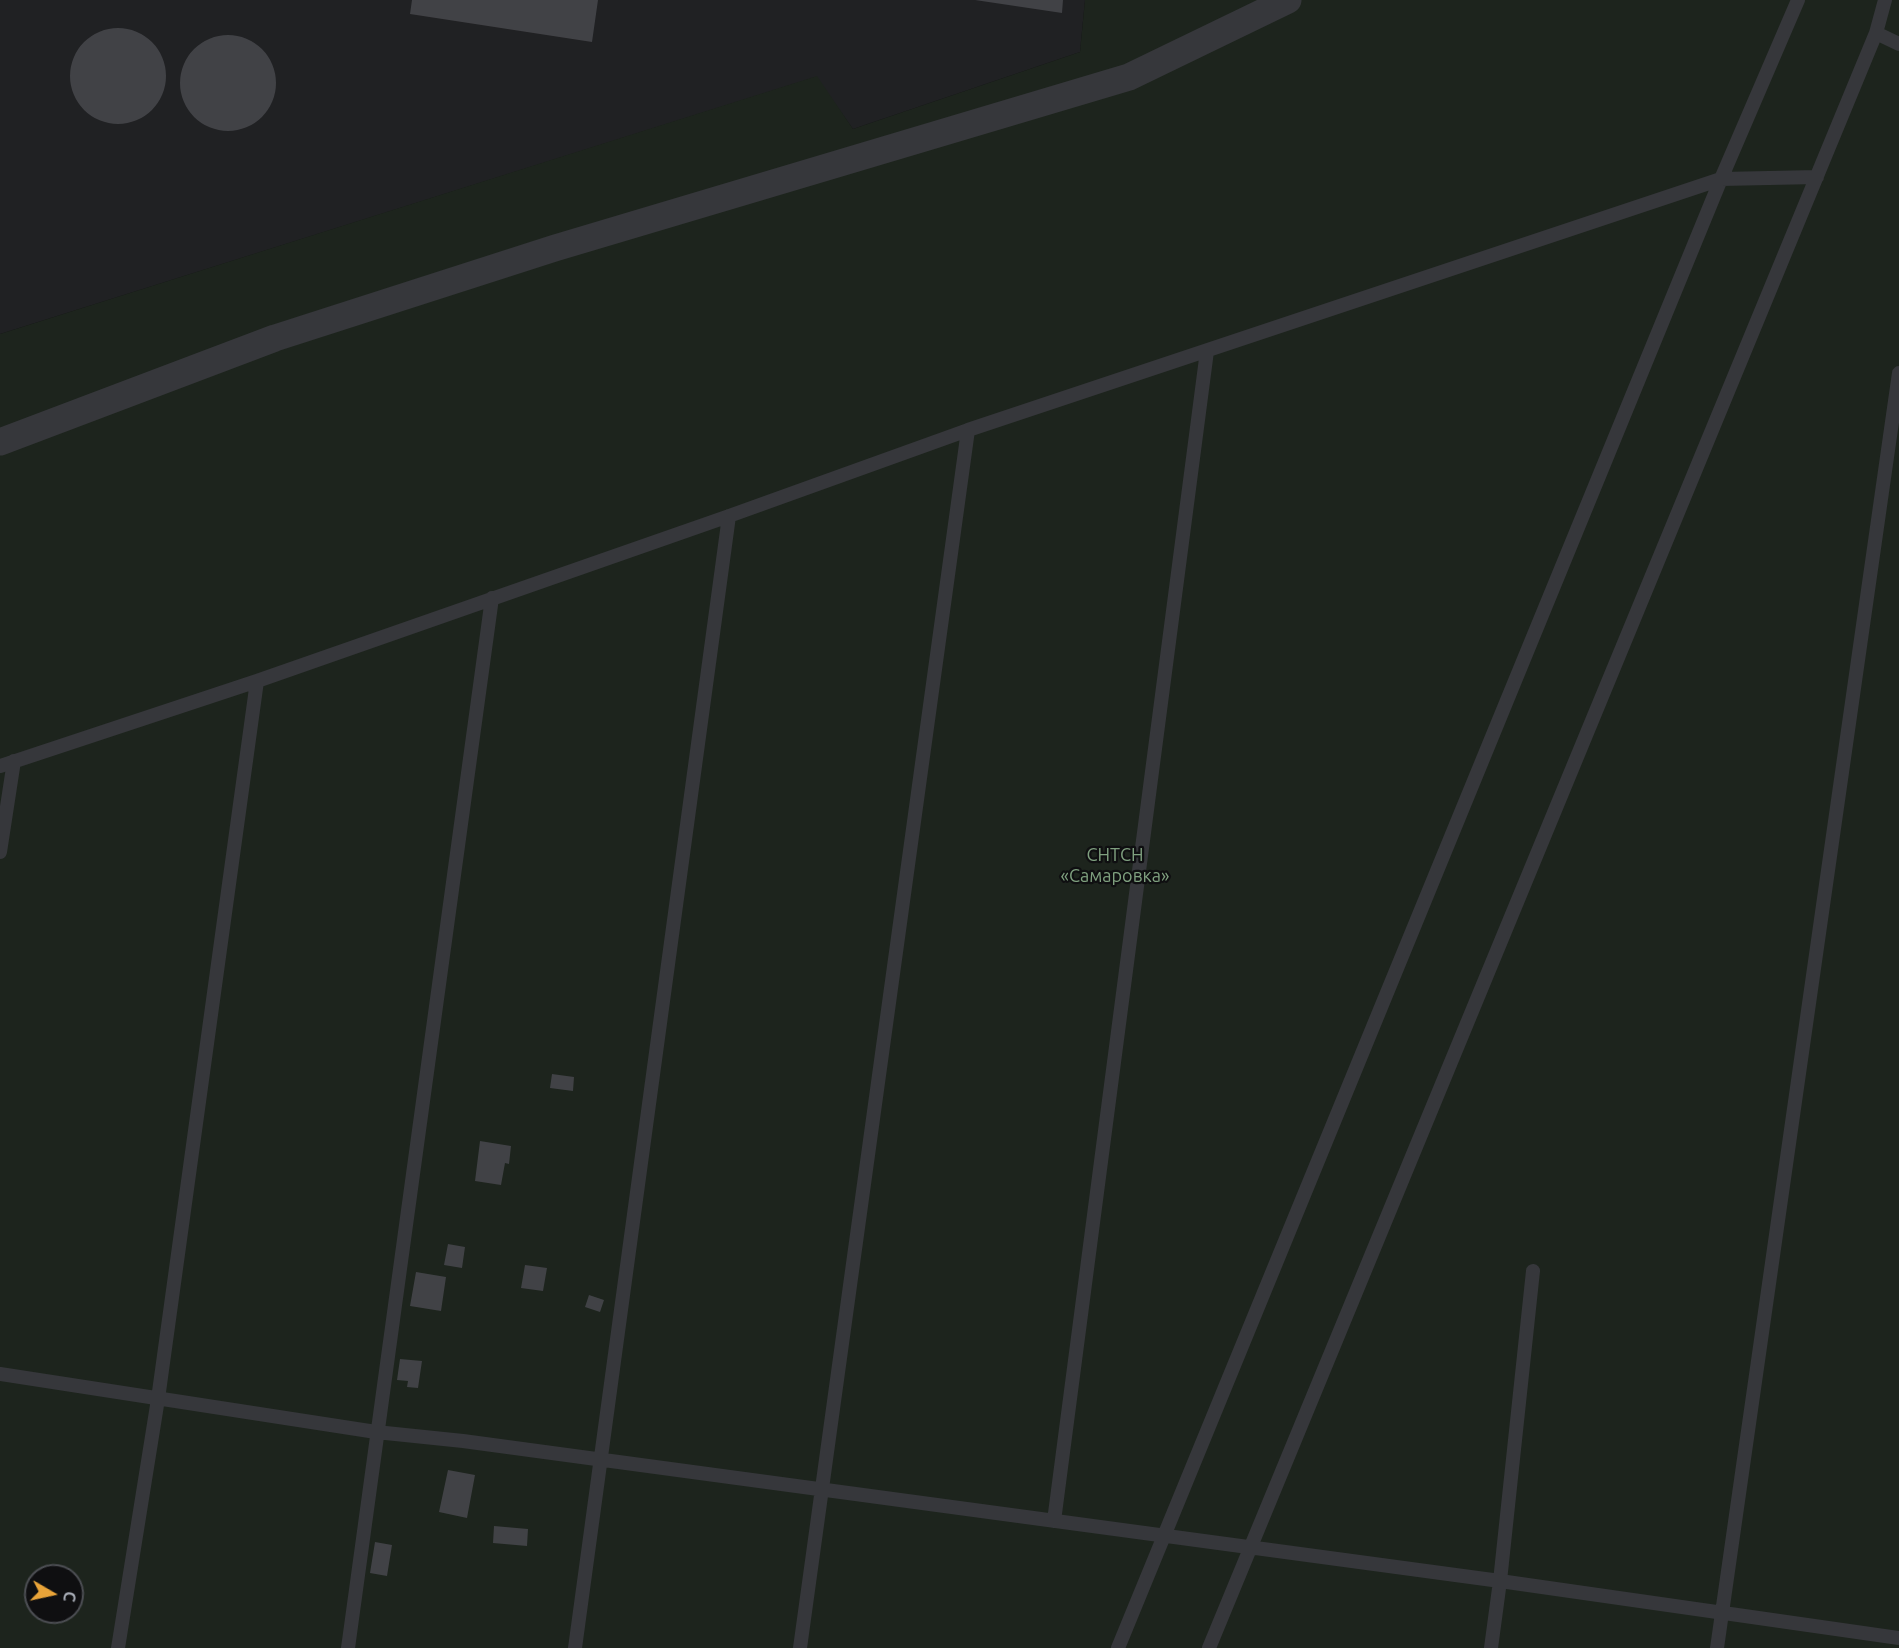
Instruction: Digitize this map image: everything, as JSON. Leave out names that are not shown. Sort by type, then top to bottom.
[{"type":"street","points":[[0,442],[297,330],[555,248],[1129,76],[1288,0]]},
{"type":"lane","points":[[1118,1648],[1721,178],[1798,0]]},
{"type":"lane","points":[[1209,1648],[1817,177],[1876,33],[1885,0]]},
{"type":"lane","points":[[1876,33],[1899,44]]},
{"type":"lane","points":[[0,766],[256,681],[968,430],[1721,178],[1817,177]]},
{"type":"lane","points":[[1054,1521],[1207,351]]},
{"type":"lane","points":[[1717,1648],[1899,373]]},
{"type":"lane","points":[[800,1648],[968,430]]},
{"type":"lane","points":[[575,1648],[729,516]]},
{"type":"lane","points":[[348,1648],[492,598]]},
{"type":"lane","points":[[118,1648],[158,1399],[256,681]]},
{"type":"lane","points":[[0,852],[14,761]]},
{"type":"lane","points":[[1491,1648],[1533,1271]]},
{"type":"lane","points":[[0,1374],[376,1432],[1250,1547],[1899,1638]]},
{"type":"shaded area","points":[[0,0],[1085,0],[1080,52],[853,129],[816,77],[0,334]]},
{"type":"green space","name":"СНТСН «Самаровка»","points":[[1085,0],[1899,0],[1899,1648],[0,1648],[0,334],[817,76],[853,129],[1080,52]]},
{"type":"building","points":[[412,0],[598,0],[592,42],[410,14]]},
{"type":"building","points":[[975,0],[1063,0],[1062,13]]},
{"type":"building","points":[[118,28],[136,32],[152,42],[162,58],[166,76],[162,94],[152,110],[136,120],[118,124],[100,120],[84,110],[74,94],[70,76],[74,58],[84,42],[100,32]]},
{"type":"building","points":[[228,35],[246,39],[262,49],[272,65],[276,83],[272,101],[262,117],[246,127],[228,131],[210,127],[194,117],[184,101],[180,83],[184,65],[194,49],[210,39]]},
{"type":"building","points":[[552,1074],[574,1077],[573,1091],[550,1088]]},
{"type":"building","points":[[480,1141],[511,1146],[509,1164],[505,1163],[501,1185],[475,1181]]},
{"type":"building","points":[[448,1244],[465,1247],[462,1268],[444,1265]]},
{"type":"building","points":[[525,1265],[547,1268],[543,1291],[521,1288]]},
{"type":"building","points":[[416,1272],[446,1277],[441,1311],[410,1306]]},
{"type":"building","points":[[589,1295],[604,1300],[600,1312],[585,1307]]},
{"type":"building","points":[[400,1359],[422,1361],[418,1388],[407,1387],[408,1381],[397,1380]]},
{"type":"building","points":[[448,1470],[475,1475],[467,1518],[439,1512]]},
{"type":"building","points":[[494,1526],[528,1529],[527,1546],[493,1543]]},
{"type":"building","points":[[375,1542],[392,1545],[387,1576],[370,1573]]}]
